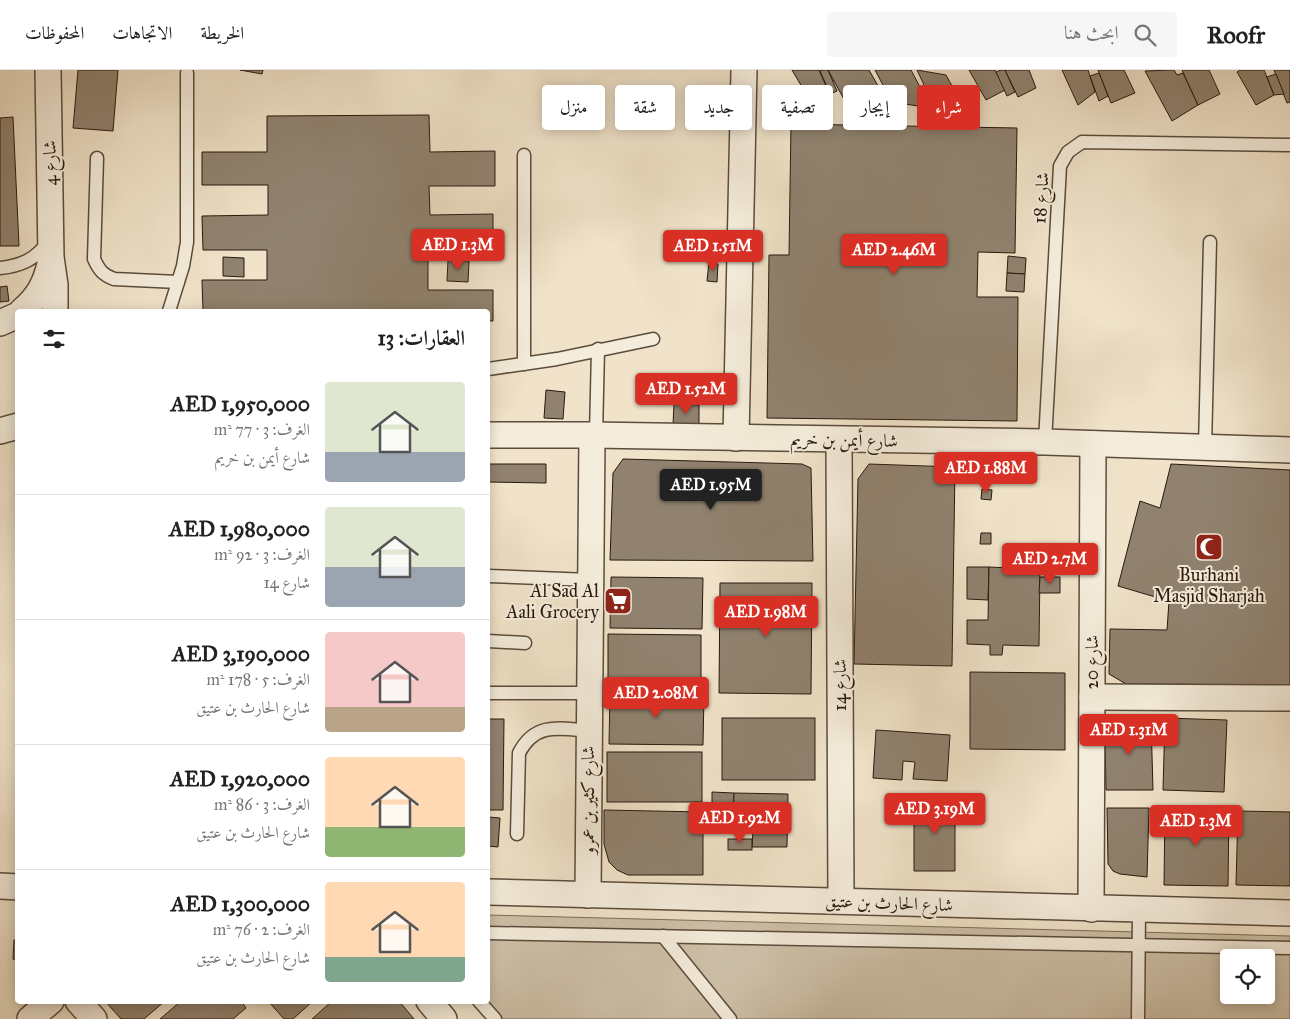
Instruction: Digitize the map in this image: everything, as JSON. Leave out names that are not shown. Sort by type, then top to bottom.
[{"type":"street","name":"شارع 4","points":[[48,70],[51,247],[55,285],[54,309]]},
{"type":"street","points":[[736,438],[744,70]]},
{"type":"street","name":"شارع 4","points":[[24,309],[35,300],[46,280],[51,247]]},
{"type":"street","points":[[0,325],[15,317]]},
{"type":"street","points":[[0,325],[15,330]]},
{"type":"street","points":[[0,432],[15,427]]},
{"type":"street","points":[[0,432],[15,435]]},
{"type":"street","name":"شارع أيمن بن خريم","points":[[490,435],[1045,442],[1290,450]]},
{"type":"street","name":"شارع كثير بن عمرو","points":[[588,895],[590,580],[594,435]]},
{"type":"street","name":"شارع 14","points":[[839,440],[841,901]]},
{"type":"street","name":"شارع 20","points":[[1091,909],[1092,444]]},
{"type":"street","points":[[1092,697],[1290,698]]},
{"type":"street","points":[[0,886],[15,886]]},
{"type":"street","name":"شارع الحارث بن عتيق","points":[[490,892],[1290,913]]},
{"type":"street","points":[[30,1019],[47,1004]]},
{"type":"street","points":[[81,1004],[94,1019]]},
{"type":"street","points":[[431,1004],[444,1019]]},
{"type":"lane","points":[[170,309],[187,242],[187,73]]},
{"type":"lane","name":"شارع 18","points":[[1045,442],[1060,166],[1068,152],[1082,142],[1290,145]]},
{"type":"lane","points":[[524,155],[524,364]]},
{"type":"lane","points":[[97,158],[94,260],[98,269],[104,276],[114,279],[178,282]]},
{"type":"lane","points":[[1205,447],[1210,242]]},
{"type":"lane","points":[[0,268],[31,260],[51,247]]},
{"type":"lane","points":[[490,369],[653,339]]},
{"type":"lane","points":[[594,435],[598,349]]},
{"type":"lane","points":[[490,576],[590,580]]},
{"type":"lane","points":[[490,641],[525,643]]},
{"type":"lane","points":[[490,693],[590,693]]},
{"type":"lane","points":[[517,834],[519,753],[525,742],[535,733],[547,729],[560,728],[589,731]]},
{"type":"lane","points":[[1138,1019],[1139,910]]},
{"type":"lane","points":[[490,933],[1290,948]]},
{"type":"lane","points":[[663,936],[730,1019]]},
{"type":"lane","points":[[482,1004],[495,1019]]},
{"type":"shaded area","points":[[490,915],[1290,936],[1290,1019],[487,1019],[474,1004],[490,1004]]},
{"type":"building","points":[[78,70],[118,70],[113,131],[73,128]]},
{"type":"building","points":[[240,70],[263,70],[262,74]]},
{"type":"building","points":[[792,70],[819,70],[826,85],[801,85]]},
{"type":"building","points":[[828,70],[837,91],[833,93],[833,85],[826,85],[820,71]]},
{"type":"building","points":[[828,70],[869,70],[878,85],[843,85],[843,97]]},
{"type":"building","points":[[875,70],[911,70],[919,85],[917,85],[917,106],[907,104],[907,85],[883,85]]},
{"type":"building","points":[[917,70],[946,75],[952,85],[924,85]]},
{"type":"building","points":[[969,70],[995,70],[1005,90],[986,100],[980,89],[980,85],[978,85]]},
{"type":"building","points":[[1005,70],[1015,92],[1007,96],[996,72]]},
{"type":"building","points":[[1005,70],[1029,70],[1036,88],[1018,97]]},
{"type":"building","points":[[1062,70],[1088,70],[1095,92],[1078,105]]},
{"type":"building","points":[[1098,70],[1124,70],[1135,93],[1111,103]]},
{"type":"building","points":[[1174,70],[1177,75],[1183,73],[1198,105],[1172,121],[1145,71]]},
{"type":"building","points":[[1182,70],[1209,70],[1220,94],[1198,105]]},
{"type":"building","points":[[1240,70],[1264,70],[1274,95],[1256,105],[1237,72]]},
{"type":"building","points":[[1274,70],[1290,70],[1290,102],[1287,103]]},
{"type":"building","points":[[1099,73],[1108,96],[1099,101],[1090,76]]},
{"type":"building","points":[[1276,74],[1284,94],[1274,95],[1267,77]]},
{"type":"building","points":[[429,115],[430,152],[495,151],[495,186],[429,186],[430,215],[493,214],[493,234],[428,234],[428,290],[493,290],[493,321],[490,321],[490,309],[203,309],[202,280],[267,280],[267,250],[203,250],[202,216],[268,215],[268,185],[202,185],[202,152],[267,152],[267,116]]},
{"type":"building","points":[[13,117],[19,246],[0,246],[0,118]]},
{"type":"building","points":[[833,125],[843,125],[843,130],[907,130],[907,126],[917,126],[917,130],[1017,128],[1015,253],[978,252],[977,297],[1018,297],[1017,421],[767,418],[769,255],[789,255],[791,130],[833,130]]},
{"type":"building","points":[[1008,256],[1026,258],[1025,274],[1007,273]]},
{"type":"building","points":[[223,257],[244,258],[244,277],[223,276]]},
{"type":"building","points":[[448,260],[469,261],[468,282],[447,281]]},
{"type":"building","points":[[709,262],[718,264],[717,282],[707,281]]},
{"type":"building","points":[[1007,273],[1025,274],[1024,292],[1006,291]]},
{"type":"building","points":[[7,286],[9,301],[0,302],[0,287]]},
{"type":"building","points":[[546,390],[565,392],[563,419],[544,418]]},
{"type":"building","points":[[674,404],[699,405],[699,426],[673,425]]},
{"type":"building","points":[[623,459],[802,464],[811,468],[813,561],[610,560],[613,473]]},
{"type":"building","points":[[490,464],[546,464],[546,483],[490,482]]},
{"type":"building","points":[[869,464],[955,467],[952,666],[854,664],[858,479]]},
{"type":"building","name":"Burhani Masjid Sharjah","points":[[1171,464],[1290,470],[1290,690],[1288,690],[1286,685],[1126,684],[1109,674],[1110,629],[1167,630],[1169,601],[1118,586],[1140,501],[1160,508]]},
{"type":"building","points":[[982,489],[992,490],[991,500],[981,499]]},
{"type":"building","points":[[981,533],[991,533],[991,544],[980,544]]},
{"type":"building","points":[[967,567],[989,567],[988,600],[967,599]]},
{"type":"building","points":[[989,567],[1010,568],[1010,572],[1021,572],[1021,568],[1040,568],[1039,646],[1003,645],[1002,655],[990,655],[990,645],[967,644],[967,620],[988,620]]},
{"type":"building","points":[[611,577],[703,578],[702,629],[610,628]]},
{"type":"building","points":[[1040,577],[1060,577],[1060,593],[1039,593]]},
{"type":"building","points":[[720,583],[812,583],[811,694],[719,693]]},
{"type":"building","points":[[608,634],[701,635],[701,686],[608,686]]},
{"type":"building","points":[[970,672],[1065,673],[1065,750],[970,749]]},
{"type":"building","points":[[610,693],[704,694],[703,745],[609,744]]},
{"type":"building","points":[[722,718],[815,718],[815,780],[722,780]]},
{"type":"building","points":[[1165,718],[1227,720],[1224,792],[1163,790]]},
{"type":"building","points":[[490,719],[504,719],[503,810],[490,810]]},
{"type":"building","points":[[1117,719],[1151,719],[1153,790],[1106,790],[1105,738]]},
{"type":"building","points":[[876,730],[950,735],[947,781],[913,779],[915,762],[903,761],[902,780],[873,778]]},
{"type":"building","points":[[607,752],[702,752],[702,802],[607,802]]},
{"type":"building","points":[[712,792],[734,793],[734,820],[712,820]]},
{"type":"building","points":[[734,793],[788,794],[787,847],[752,847],[753,831],[733,831]]},
{"type":"building","points":[[915,795],[955,795],[955,871],[914,871],[914,822],[939,822],[939,811],[915,811]]},
{"type":"building","points":[[1107,808],[1149,808],[1147,877],[1120,874],[1113,871],[1108,864]]},
{"type":"building","points":[[1165,808],[1229,810],[1228,886],[1164,885]]},
{"type":"building","points":[[604,810],[703,812],[703,875],[628,875],[617,870],[609,862],[604,844]]},
{"type":"building","points":[[1238,811],[1290,812],[1290,886],[1236,885]]},
{"type":"building","points":[[490,817],[500,818],[498,847],[490,846]]},
{"type":"building","points":[[728,839],[752,839],[752,850],[728,850]]},
{"type":"building","points":[[14,940],[15,940],[15,959],[13,959]]},
{"type":"building","points":[[108,1004],[162,1004],[144,1019],[121,1019]]},
{"type":"building","points":[[178,1004],[243,1004],[246,1008],[233,1019],[160,1019]]},
{"type":"building","points":[[271,1004],[310,1004],[293,1019],[284,1019]]},
{"type":"building","points":[[329,1004],[402,1004],[414,1019],[312,1019]]},
{"type":"place","name":"Burhani Masjid Sharjah","points":[[1209,547]]},
{"type":"place","name":"Al Sad Al Aali Grocery","points":[[618,601]]}]
